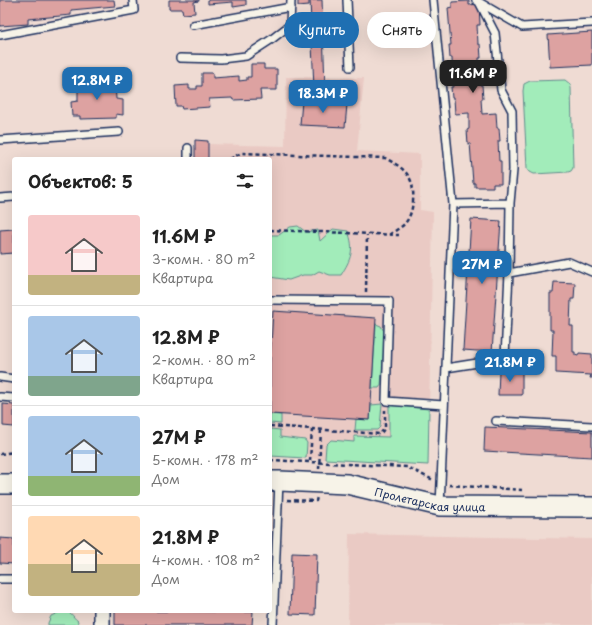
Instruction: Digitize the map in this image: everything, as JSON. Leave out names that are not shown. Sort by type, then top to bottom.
[{"type":"street","name":"Пролетарская улица","points":[[274,481],[348,484],[440,506],[592,507]]},
{"type":"street","points":[[0,484],[12,484]]},
{"type":"street","points":[[102,613],[102,625]]},
{"type":"lane","points":[[0,35],[134,10],[134,0]]},
{"type":"lane","points":[[347,0],[350,67]]},
{"type":"lane","points":[[433,0],[453,204],[440,506]]},
{"type":"lane","points":[[446,368],[505,357],[509,273],[510,203],[513,170],[512,111],[501,90],[495,33],[478,1]]},
{"type":"lane","points":[[478,1],[522,27],[592,23]]},
{"type":"lane","points":[[180,58],[221,59],[246,56],[290,25],[291,4],[193,25]]},
{"type":"lane","points":[[0,140],[119,132]]},
{"type":"lane","points":[[188,148],[188,157]]},
{"type":"lane","points":[[0,198],[12,197]]},
{"type":"lane","points":[[453,204],[510,203]]},
{"type":"lane","points":[[509,273],[569,262],[592,272]]},
{"type":"lane","points":[[272,300],[363,302],[389,301],[386,401],[444,405]]},
{"type":"lane","points":[[0,377],[12,379]]},
{"type":"lane","points":[[0,397],[12,398]]},
{"type":"lane","points":[[496,421],[592,426]]},
{"type":"lane","points":[[273,625],[278,507],[274,481]]},
{"type":"lane","points":[[272,507],[278,507]]},
{"type":"lane","points":[[0,579],[12,579]]},
{"type":"path","points":[[233,157],[241,152],[385,158],[403,169],[410,178],[413,193],[412,210],[406,223],[389,235]]},
{"type":"path","points":[[272,230],[367,235],[399,235]]},
{"type":"path","points":[[366,285],[367,235]]},
{"type":"path","points":[[272,426],[380,434],[385,428],[386,401]]},
{"type":"path","points":[[310,461],[312,429]]},
{"type":"path","points":[[320,430],[320,462]]},
{"type":"path","points":[[0,454],[12,452]]},
{"type":"shaded area","points":[[286,77],[364,78],[357,151],[420,154],[420,210],[433,212],[428,465],[272,456],[272,157],[208,157],[208,144],[285,146]]},
{"type":"shaded area","points":[[349,534],[592,539],[592,625],[348,625]]},
{"type":"green space","points":[[565,80],[570,84],[571,88],[573,168],[568,172],[534,174],[527,168],[523,91],[524,84],[530,81]]},
{"type":"green space","points":[[298,226],[306,232],[318,230],[320,241],[333,229],[348,231],[351,244],[351,254],[341,275],[330,275],[319,271],[312,275],[303,275],[289,280],[272,277],[272,235],[279,235],[290,227]]},
{"type":"green space","points":[[376,324],[381,326],[385,333],[381,385],[379,388],[372,388]]},
{"type":"green space","points":[[382,404],[380,427],[377,430],[355,430],[356,419],[370,420],[371,405]]},
{"type":"green space","points":[[389,405],[429,409],[428,465],[325,459],[326,445],[331,440],[354,442],[354,436],[389,437]]},
{"type":"green space","points":[[272,414],[281,415],[281,424],[272,423]]},
{"type":"green space","points":[[272,429],[280,430],[280,437],[305,440],[307,443],[306,458],[272,456]]},
{"type":"green space","points":[[58,613],[70,613],[78,621],[77,625],[48,625],[51,616]]},
{"type":"building","points":[[0,0],[114,0],[115,6],[71,10],[71,15],[28,19],[28,24],[0,26]]},
{"type":"building","points":[[169,0],[199,1],[194,2],[195,13],[183,14],[182,9],[169,9]]},
{"type":"building","points":[[208,0],[246,0],[246,5],[233,7],[233,2],[208,4]]},
{"type":"building","points":[[298,0],[309,0],[309,5],[298,6]]},
{"type":"building","points":[[310,0],[322,0],[322,12],[311,12]]},
{"type":"building","points":[[469,1],[469,5],[479,4],[480,25],[477,25],[478,44],[480,44],[481,58],[479,58],[480,85],[482,85],[483,99],[481,99],[482,114],[496,113],[497,128],[499,128],[500,141],[498,141],[499,161],[501,161],[501,184],[493,184],[493,187],[475,187],[475,183],[473,183],[470,143],[468,144],[467,130],[469,129],[469,113],[455,114],[454,98],[452,98],[452,58],[450,58],[449,45],[451,45],[448,8],[452,7],[452,2]]},
{"type":"building","points":[[592,32],[592,65],[550,67],[548,35]]},
{"type":"building","points":[[312,48],[324,48],[325,87],[314,88]]},
{"type":"building","points":[[251,64],[264,64],[264,69],[277,69],[277,90],[260,90],[261,99],[209,99],[210,107],[182,109],[181,106],[176,106],[175,86],[189,85],[189,89],[197,89],[197,86],[202,86],[202,73],[213,73],[213,78],[239,76],[239,81],[247,80],[247,77],[251,77]]},
{"type":"building","points":[[109,80],[109,84],[115,83],[116,99],[123,100],[123,115],[116,114],[116,118],[80,119],[80,116],[72,116],[71,102],[78,101],[78,87],[83,86],[83,83]]},
{"type":"building","points":[[302,101],[347,104],[345,127],[300,125]]},
{"type":"building","points":[[195,140],[208,141],[208,157],[195,157]]},
{"type":"building","points":[[471,219],[501,221],[492,352],[463,350]]},
{"type":"building","points":[[12,229],[12,253],[0,254],[0,230]]},
{"type":"building","points":[[554,282],[575,283],[574,299],[571,299],[570,326],[573,326],[573,352],[575,352],[575,355],[578,356],[579,353],[592,354],[592,378],[590,378],[591,375],[556,373],[556,356],[552,356],[553,330],[550,330],[550,293],[553,293]]},
{"type":"building","points":[[273,311],[376,318],[370,420],[272,414]]},
{"type":"building","points":[[499,371],[522,372],[522,395],[498,395]]},
{"type":"building","points":[[3,404],[12,405],[12,427],[3,426]]},
{"type":"building","points":[[485,427],[592,432],[592,457],[484,451]]},
{"type":"building","points":[[0,538],[12,539],[12,564],[0,563]]},
{"type":"building","points":[[292,553],[317,554],[315,615],[290,614]]},
{"type":"building","points":[[115,613],[253,613],[252,625],[115,625]]}]
